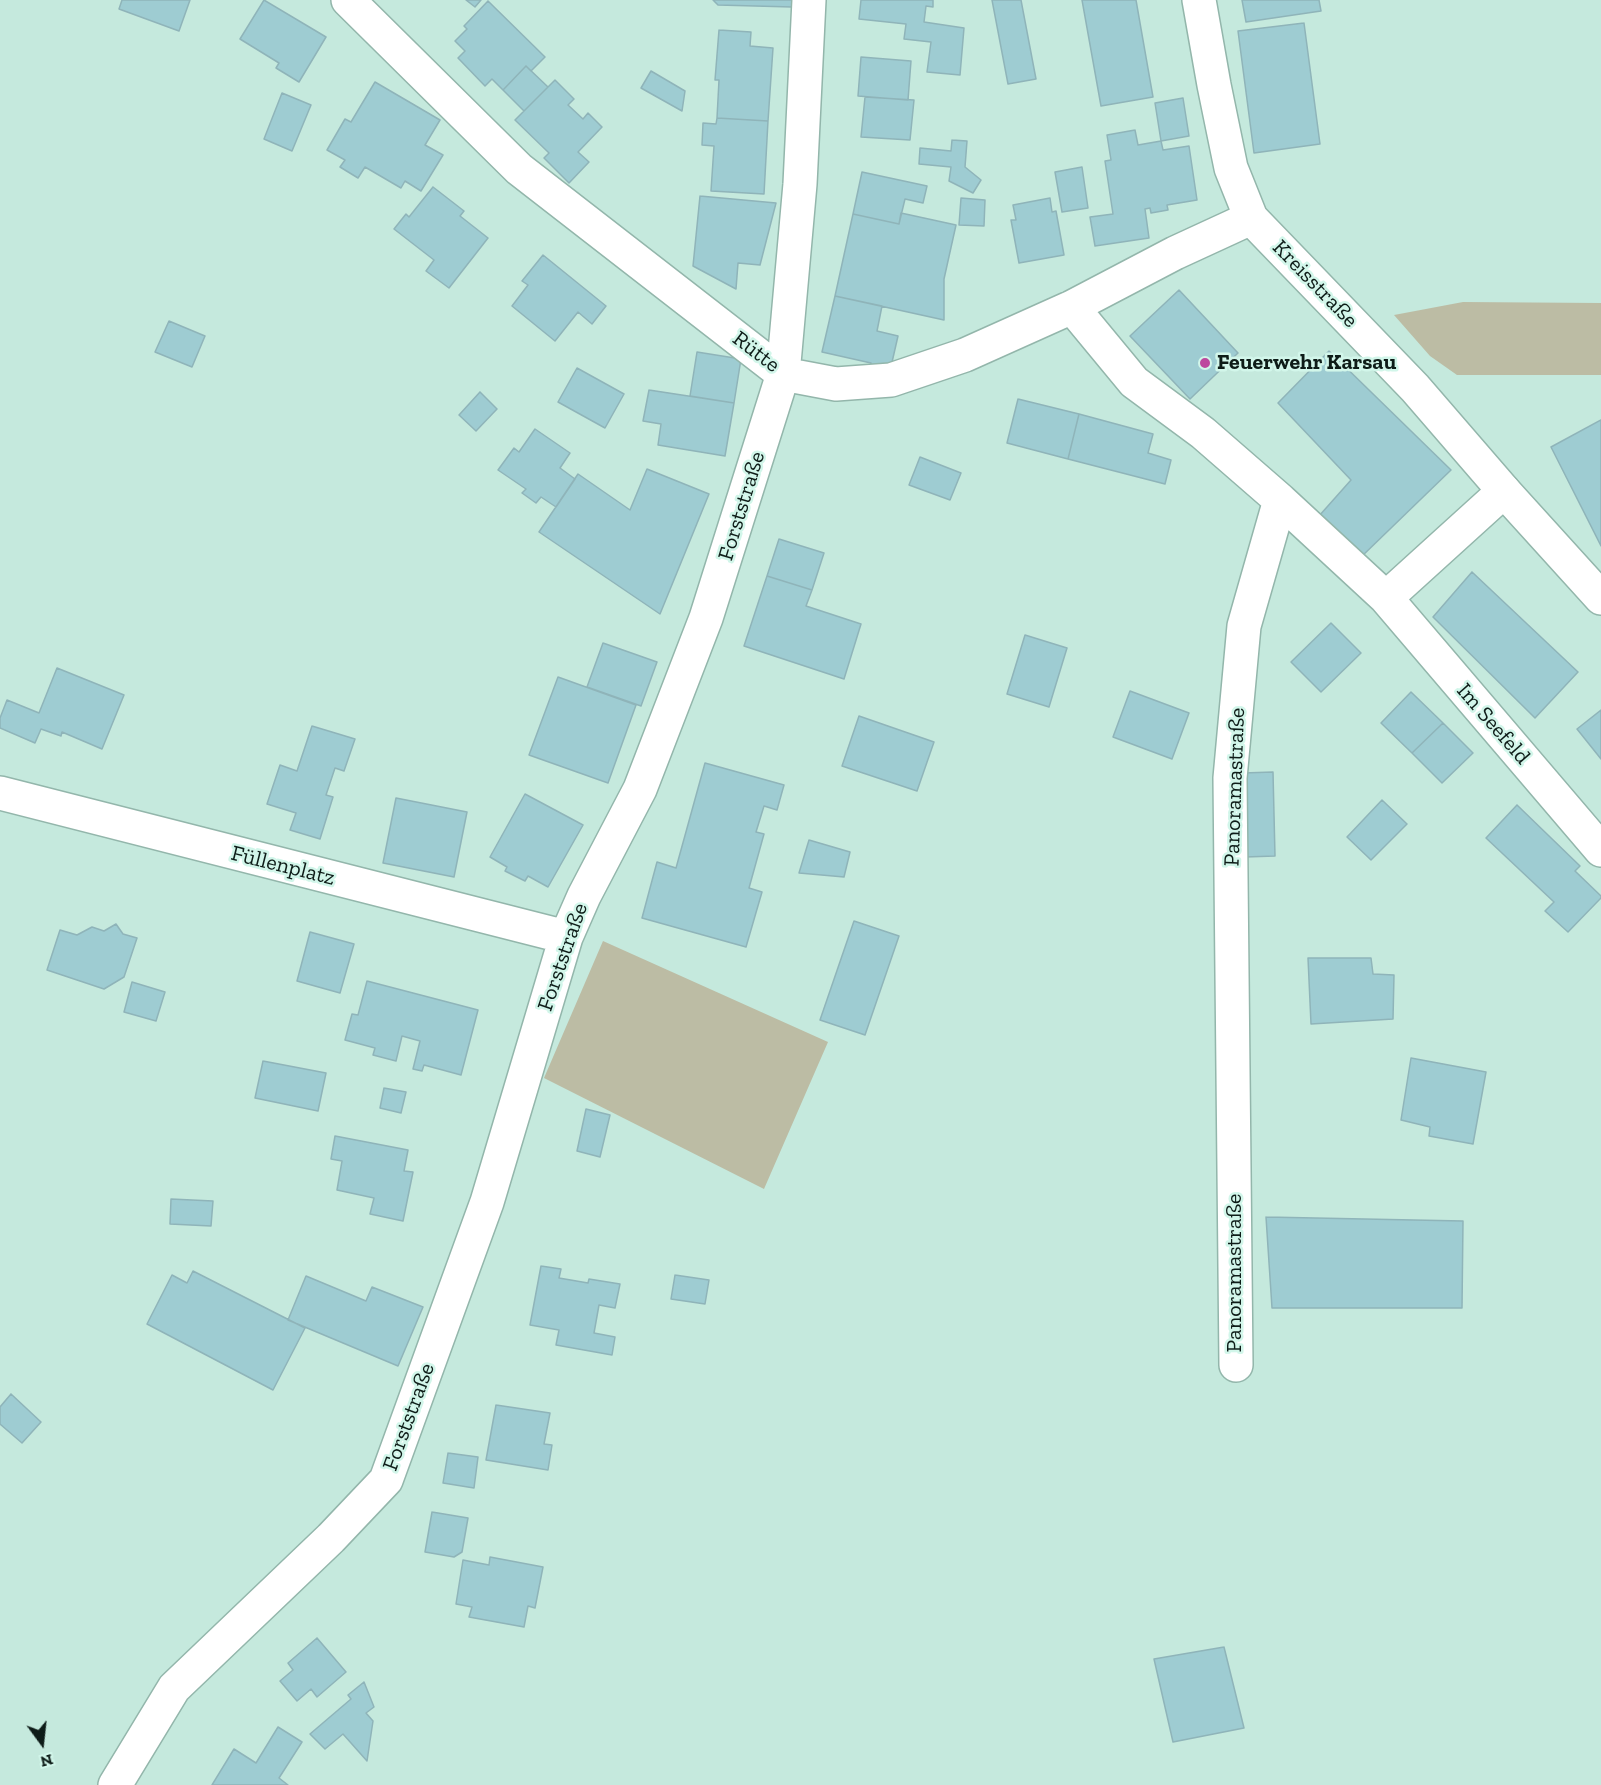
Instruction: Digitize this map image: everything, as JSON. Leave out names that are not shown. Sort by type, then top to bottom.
[{"type":"street","name":"Rütte","points":[[348,0],[519,169],[783,374],[836,384],[891,380],[964,355],[1072,307],[1175,253],[1251,218]]},
{"type":"street","name":"Forststraße","points":[[115,1785],[174,1688],[331,1538],[386,1480],[487,1202],[566,937],[584,896],[640,789],[690,661],[706,618],[783,374],[800,184],[809,0]]},
{"type":"street","name":"Kreisstraße","points":[[1199,0],[1230,168],[1251,218],[1415,388],[1601,598]]},
{"type":"street","points":[[1072,307],[1134,382],[1203,433],[1280,500]]},
{"type":"street","points":[[1386,598],[1504,491]]},
{"type":"street","name":"Im Seefeld","points":[[1280,500],[1386,598],[1601,850]]},
{"type":"street","name":"Panoramastraße","points":[[1236,1365],[1230,778],[1244,626],[1280,500]]},
{"type":"street","name":"Füllenplatz","points":[[0,793],[566,937]]},
{"type":"green space","points":[[1463,302],[1601,303],[1601,375],[1457,375],[1430,356],[1394,315]]},
{"type":"green space","points":[[603,941],[828,1042],[764,1189],[544,1078]]},
{"type":"building","points":[[122,0],[190,0],[179,31],[119,9]]},
{"type":"building","points":[[264,0],[326,37],[299,82],[276,68],[279,63],[240,39]]},
{"type":"building","points":[[466,0],[481,0],[475,7]]},
{"type":"building","points":[[713,0],[792,0],[792,7],[718,5]]},
{"type":"building","points":[[861,0],[933,0],[933,7],[926,6],[924,22],[964,28],[960,75],[927,72],[931,42],[904,39],[906,24],[859,19]]},
{"type":"building","points":[[992,0],[1021,0],[1036,79],[1008,84]]},
{"type":"building","points":[[1082,0],[1136,0],[1153,97],[1101,106]]},
{"type":"building","points":[[1242,0],[1319,0],[1321,11],[1246,22]]},
{"type":"building","points":[[488,1],[545,57],[531,71],[526,66],[503,90],[492,79],[485,86],[458,58],[465,51],[455,41],[467,29],[464,26]]},
{"type":"building","points":[[1304,23],[1320,144],[1254,153],[1238,31]]},
{"type":"building","points":[[719,30],[751,32],[750,46],[773,48],[768,121],[717,118],[719,80],[715,80]]},
{"type":"building","points":[[861,57],[911,61],[908,100],[858,96]]},
{"type":"building","points":[[526,66],[548,87],[524,111],[503,90]]},
{"type":"building","points":[[651,71],[685,91],[682,111],[641,88]]},
{"type":"building","points":[[555,80],[574,99],[568,105],[583,119],[588,113],[602,127],[578,152],[589,162],[569,183],[544,158],[549,153],[515,120]]},
{"type":"building","points":[[375,82],[440,120],[425,145],[443,155],[421,191],[405,181],[401,188],[365,167],[358,178],[340,167],[345,160],[327,150],[345,119],[351,122]]},
{"type":"building","points":[[282,93],[311,105],[292,151],[264,139]]},
{"type":"building","points":[[865,97],[914,100],[910,140],[861,137]]},
{"type":"building","points":[[1183,98],[1189,136],[1161,141],[1155,103]]},
{"type":"building","points":[[717,118],[768,121],[764,194],[711,191],[714,146],[702,145],[703,123],[716,124]]},
{"type":"building","points":[[1135,130],[1138,145],[1161,141],[1163,150],[1189,146],[1197,200],[1167,205],[1168,210],[1151,213],[1150,208],[1145,209],[1149,238],[1095,246],[1090,217],[1113,214],[1105,161],[1111,160],[1107,135]]},
{"type":"building","points":[[952,140],[967,141],[965,167],[981,180],[973,193],[949,181],[951,167],[919,164],[920,148],[951,151]]},
{"type":"building","points":[[1082,167],[1088,208],[1062,212],[1055,172]]},
{"type":"building","points":[[862,172],[927,186],[923,203],[905,199],[899,224],[853,214]]},
{"type":"building","points":[[433,187],[464,211],[460,216],[488,238],[449,288],[426,271],[434,260],[394,229],[406,214],[409,217]]},
{"type":"building","points":[[700,196],[776,203],[760,265],[738,263],[736,289],[693,266]]},
{"type":"building","points":[[961,198],[985,200],[984,226],[959,225]]},
{"type":"building","points":[[1050,198],[1052,212],[1056,211],[1064,255],[1019,263],[1011,220],[1016,220],[1013,205]]},
{"type":"building","points":[[901,213],[956,225],[944,279],[944,320],[835,296],[853,214],[899,224]]},
{"type":"building","points":[[543,255],[606,306],[592,324],[578,312],[555,341],[512,306],[528,285],[522,281]]},
{"type":"building","points":[[1179,290],[1238,353],[1190,399],[1130,336]]},
{"type":"building","points":[[835,296],[882,306],[877,331],[898,336],[890,371],[870,366],[871,363],[822,352]]},
{"type":"building","points":[[169,321],[205,336],[192,367],[155,352]]},
{"type":"building","points":[[1329,351],[1451,470],[1359,559],[1319,516],[1351,480],[1278,403]]},
{"type":"building","points":[[697,352],[741,359],[734,403],[690,396]]},
{"type":"building","points":[[577,368],[624,394],[605,428],[558,402]]},
{"type":"building","points":[[649,390],[734,403],[725,456],[658,445],[661,424],[643,421]]},
{"type":"building","points":[[480,392],[497,409],[476,431],[459,415]]},
{"type":"building","points":[[1018,399],[1079,414],[1068,459],[1007,443]]},
{"type":"building","points":[[1079,414],[1153,434],[1148,453],[1171,460],[1165,484],[1068,459]]},
{"type":"building","points":[[1601,420],[1601,546],[1551,447]]},
{"type":"building","points":[[535,429],[570,453],[560,468],[575,479],[556,507],[541,497],[536,503],[522,493],[526,489],[498,470],[514,448],[519,452]]},
{"type":"building","points":[[920,457],[961,473],[950,500],[909,485]]},
{"type":"building","points":[[647,469],[709,494],[660,614],[539,532],[578,474],[630,510]]},
{"type":"building","points":[[779,539],[824,553],[812,590],[767,576]]},
{"type":"building","points":[[1472,572],[1578,672],[1535,718],[1433,617]]},
{"type":"building","points":[[767,576],[812,590],[806,606],[861,624],[844,679],[744,646]]},
{"type":"building","points":[[1331,623],[1361,653],[1321,692],[1291,662]]},
{"type":"building","points":[[1025,635],[1067,648],[1049,707],[1007,694]]},
{"type":"building","points":[[603,643],[657,662],[641,706],[587,687]]},
{"type":"building","points":[[57,668],[124,695],[102,749],[62,732],[61,736],[41,729],[35,743],[0,728],[0,718],[7,700],[39,713]]},
{"type":"building","points":[[558,677],[636,705],[608,783],[529,755]]},
{"type":"building","points":[[1130,691],[1189,713],[1172,759],[1113,737]]},
{"type":"building","points":[[1411,692],[1443,723],[1412,753],[1381,723]]},
{"type":"building","points":[[1601,710],[1601,759],[1577,729]]},
{"type":"building","points":[[859,716],[934,742],[917,791],[842,766]]},
{"type":"building","points":[[1443,723],[1473,753],[1442,783],[1412,753]]},
{"type":"building","points":[[312,726],[355,739],[344,771],[335,768],[326,795],[333,797],[320,839],[290,830],[296,813],[267,804],[280,765],[297,771]]},
{"type":"building","points":[[705,763],[784,785],[777,810],[764,806],[756,832],[764,834],[749,888],[762,892],[746,947],[642,918],[657,862],[676,868]]},
{"type":"building","points":[[1273,772],[1275,856],[1245,857],[1243,773]]},
{"type":"building","points":[[525,794],[583,825],[548,887],[528,876],[525,881],[505,871],[507,867],[490,857]]},
{"type":"building","points":[[396,798],[467,812],[454,877],[383,863]]},
{"type":"building","points":[[1382,800],[1407,824],[1371,860],[1347,837]]},
{"type":"building","points":[[1517,805],[1580,866],[1575,871],[1601,896],[1568,932],[1545,911],[1554,902],[1486,838]]},
{"type":"building","points":[[809,840],[850,852],[844,877],[799,873]]},
{"type":"building","points":[[854,921],[899,936],[865,1035],[820,1020]]},
{"type":"building","points":[[116,924],[123,934],[137,938],[124,977],[104,989],[47,970],[60,930],[77,935],[92,927],[104,931]]},
{"type":"building","points":[[310,932],[354,944],[340,993],[297,981]]},
{"type":"building","points":[[1308,958],[1371,958],[1373,974],[1394,975],[1393,1019],[1311,1024]]},
{"type":"building","points":[[367,981],[478,1010],[461,1075],[424,1065],[422,1071],[413,1069],[420,1041],[402,1036],[396,1061],[373,1055],[375,1048],[345,1040],[352,1014],[358,1015]]},
{"type":"building","points":[[132,982],[165,992],[156,1021],[124,1012]]},
{"type":"building","points":[[1411,1058],[1486,1072],[1473,1144],[1429,1136],[1430,1127],[1401,1120]]},
{"type":"building","points":[[263,1061],[326,1073],[318,1111],[255,1098]]},
{"type":"building","points":[[384,1088],[406,1092],[401,1113],[380,1108]]},
{"type":"building","points":[[586,1109],[610,1115],[600,1157],[577,1151]]},
{"type":"building","points":[[335,1136],[408,1150],[404,1171],[413,1172],[403,1221],[370,1214],[374,1198],[337,1190],[342,1161],[331,1159]]},
{"type":"building","points":[[171,1199],[213,1201],[211,1226],[170,1224]]},
{"type":"building","points":[[1266,1217],[1463,1221],[1462,1308],[1272,1308]]},
{"type":"building","points":[[541,1266],[561,1269],[559,1278],[588,1283],[589,1279],[620,1284],[615,1308],[599,1305],[594,1333],[615,1337],[612,1355],[556,1345],[559,1330],[530,1325]]},
{"type":"building","points":[[193,1271],[305,1328],[273,1390],[147,1324],[172,1275],[187,1283]]},
{"type":"building","points":[[675,1275],[709,1280],[705,1304],[671,1299]]},
{"type":"building","points":[[306,1276],[366,1301],[372,1287],[423,1307],[398,1366],[288,1320]]},
{"type":"building","points":[[11,1394],[41,1422],[22,1443],[0,1424],[0,1407]]},
{"type":"building","points":[[496,1405],[550,1413],[544,1444],[552,1445],[548,1470],[486,1460]]},
{"type":"building","points":[[448,1453],[478,1457],[474,1488],[443,1483]]},
{"type":"building","points":[[432,1512],[468,1518],[462,1552],[454,1557],[425,1552]]},
{"type":"building","points":[[490,1557],[543,1567],[535,1608],[528,1606],[524,1627],[469,1617],[472,1607],[456,1604],[463,1560],[489,1565]]},
{"type":"building","points":[[317,1638],[346,1672],[317,1697],[311,1689],[297,1701],[280,1681],[293,1670],[288,1663]]},
{"type":"building","points":[[1224,1647],[1244,1728],[1173,1742],[1154,1659]]},
{"type":"building","points":[[364,1682],[374,1707],[366,1713],[373,1721],[367,1761],[343,1734],[325,1749],[310,1734],[351,1699],[348,1695]]},
{"type":"building","points":[[278,1727],[302,1742],[279,1778],[288,1785],[212,1785],[234,1749],[256,1763]]},
{"type":"place","name":"Feuerwehr Karsau","points":[[1205,363]]}]
